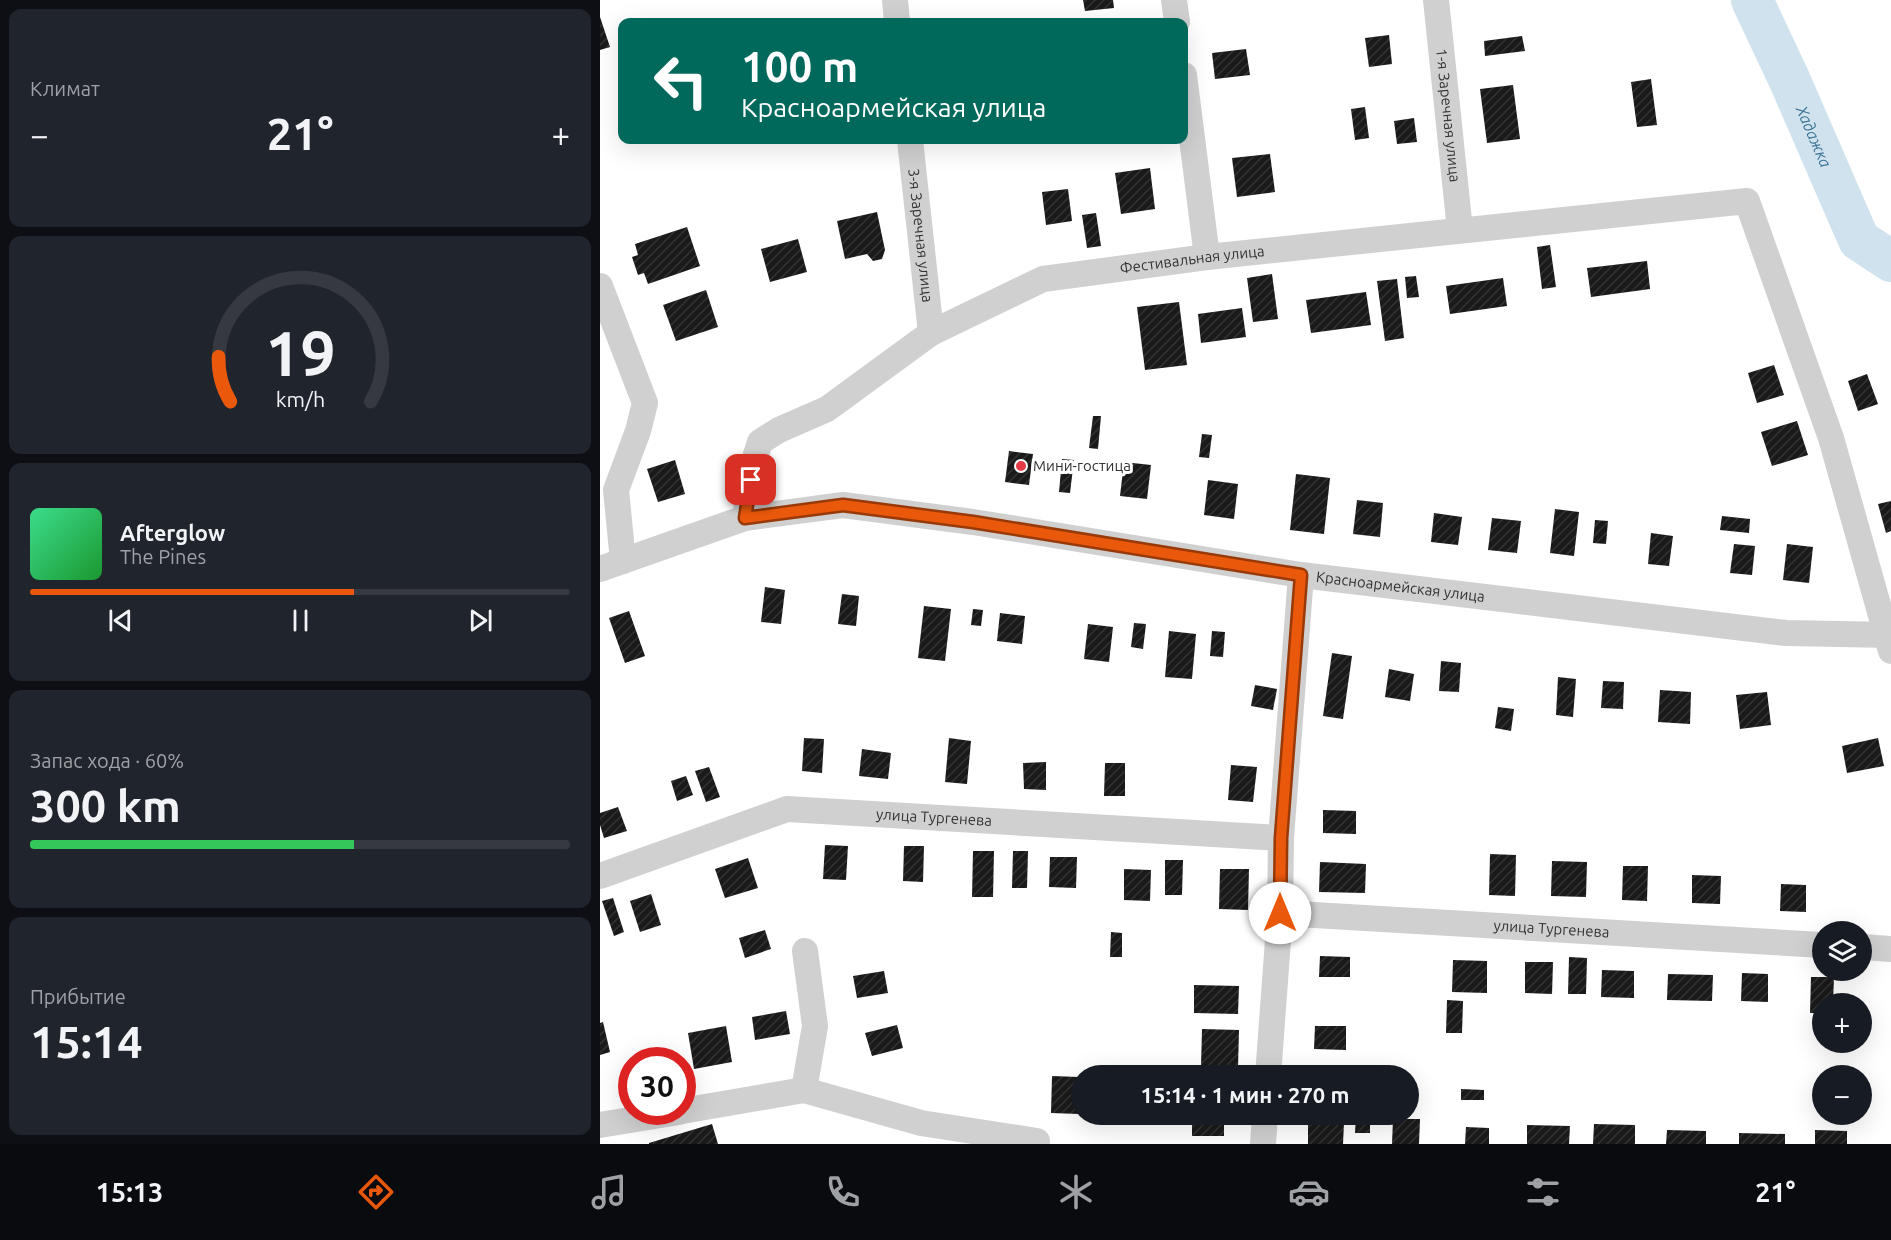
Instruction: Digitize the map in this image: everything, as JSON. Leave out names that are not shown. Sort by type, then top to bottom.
[{"type":"street","points":[[895,0],[897,18]]},
{"type":"street","points":[[1174,0],[1176,18]]},
{"type":"street","name":"1-я Заречная улица","points":[[1436,0],[1460,230]]},
{"type":"street","points":[[1188,107],[1207,257]]},
{"type":"street","name":"3-я Заречная улица","points":[[910,144],[931,333]]},
{"type":"street","name":"Фестивальная улица","points":[[745,518],[754,462],[760,442],[779,430],[826,408],[931,333],[1043,279],[1207,257],[1747,201],[1831,438],[1890,641]]},
{"type":"street","points":[[600,286],[645,402],[638,431],[616,490],[612,565]]},
{"type":"street","name":"Красноармейская улица","points":[[612,565],[745,518],[843,505],[973,522],[1301,575],[1786,633],[1890,641]]},
{"type":"street","points":[[1269,1065],[1280,913],[1281,838],[1301,575]]},
{"type":"street","name":"улица Тургенева","points":[[600,876],[787,809],[1281,838]]},
{"type":"street","name":"улица Тургенева","points":[[1280,913],[1812,944]]},
{"type":"street","points":[[1872,948],[1891,949]]},
{"type":"street","points":[[804,1090],[815,1026],[805,951]]},
{"type":"street","points":[[696,1108],[804,1090],[921,1123],[1037,1141]]},
{"type":"street","points":[[600,1125],[618,1122]]},
{"type":"street","points":[[1263,1144],[1264,1125]]},
{"type":"building","points":[[1083,0],[1113,0],[1114,8],[1085,11]]},
{"type":"building","points":[[600,17],[610,47],[600,50]]},
{"type":"building","points":[[1389,35],[1392,64],[1369,67],[1365,38]]},
{"type":"building","points":[[1522,36],[1525,51],[1485,56],[1484,41]]},
{"type":"building","points":[[1246,49],[1250,75],[1215,79],[1212,53]]},
{"type":"building","points":[[1651,79],[1657,125],[1637,127],[1631,82]]},
{"type":"building","points":[[1513,85],[1520,139],[1487,143],[1480,89]]},
{"type":"building","points":[[1365,107],[1369,138],[1355,140],[1351,109]]},
{"type":"building","points":[[1414,118],[1417,142],[1397,144],[1394,121]]},
{"type":"building","points":[[1270,154],[1275,192],[1237,197],[1232,158]]},
{"type":"building","points":[[1150,168],[1155,209],[1121,214],[1115,173]]},
{"type":"building","points":[[1068,189],[1072,221],[1046,225],[1042,192]]},
{"type":"building","points":[[877,212],[885,250],[882,259],[873,261],[867,254],[845,259],[837,221]]},
{"type":"building","points":[[1096,213],[1101,246],[1087,248],[1082,215]]},
{"type":"building","points":[[687,227],[700,266],[648,284],[644,273],[638,275],[632,257],[638,255],[635,244]]},
{"type":"building","points":[[798,239],[807,272],[770,282],[761,249]]},
{"type":"building","points":[[1550,245],[1556,287],[1542,289],[1537,247]]},
{"type":"building","points":[[1647,261],[1650,289],[1591,297],[1587,268]]},
{"type":"building","points":[[1272,274],[1278,319],[1253,322],[1247,278]]},
{"type":"building","points":[[1416,276],[1419,297],[1407,298],[1405,277]]},
{"type":"building","points":[[1503,278],[1507,306],[1450,314],[1446,286]]},
{"type":"building","points":[[1397,279],[1404,338],[1385,341],[1377,281]]},
{"type":"building","points":[[706,290],[718,327],[676,341],[663,305]]},
{"type":"building","points":[[1366,292],[1371,325],[1311,333],[1306,300]]},
{"type":"building","points":[[1179,302],[1187,365],[1145,370],[1137,307]]},
{"type":"building","points":[[1242,308],[1246,337],[1201,343],[1198,314]]},
{"type":"building","points":[[1774,365],[1784,395],[1757,403],[1748,373]]},
{"type":"building","points":[[1867,374],[1878,404],[1858,411],[1848,381]]},
{"type":"building","points":[[1093,416],[1101,416],[1098,449],[1089,448]]},
{"type":"building","points":[[1797,421],[1808,455],[1772,466],[1761,432]]},
{"type":"building","points":[[1202,434],[1212,435],[1209,458],[1199,457]]},
{"type":"building","points":[[1009,451],[1033,454],[1029,485],[1005,482]]},
{"type":"building","points":[[1062,459],[1074,460],[1070,493],[1059,492]]},
{"type":"building","points":[[675,460],[685,494],[658,502],[647,469]]},
{"type":"building","points":[[1124,462],[1151,465],[1147,499],[1120,496]]},
{"type":"building","points":[[1296,474],[1330,478],[1324,534],[1290,530]]},
{"type":"building","points":[[1208,480],[1238,484],[1234,519],[1204,515]]},
{"type":"building","points":[[1357,500],[1383,503],[1380,537],[1353,534]]},
{"type":"building","points":[[1891,501],[1891,531],[1886,533],[1878,504]]},
{"type":"building","points":[[1555,509],[1579,512],[1574,556],[1550,553]]},
{"type":"building","points":[[1434,513],[1462,517],[1458,545],[1431,542]]},
{"type":"building","points":[[1722,516],[1750,519],[1749,533],[1720,530]]},
{"type":"building","points":[[1492,518],[1521,521],[1517,553],[1488,550]]},
{"type":"building","points":[[1595,520],[1608,521],[1606,544],[1593,543]]},
{"type":"building","points":[[1651,533],[1673,536],[1669,566],[1648,564]]},
{"type":"building","points":[[1734,544],[1755,546],[1752,575],[1730,573]]},
{"type":"building","points":[[1787,544],[1813,547],[1809,583],[1783,580]]},
{"type":"building","points":[[765,587],[785,590],[781,624],[761,622]]},
{"type":"building","points":[[842,594],[859,596],[856,626],[838,624]]},
{"type":"building","points":[[924,606],[951,609],[945,661],[918,658]]},
{"type":"building","points":[[973,609],[983,610],[981,626],[971,625]]},
{"type":"building","points":[[629,611],[645,656],[625,663],[609,618]]},
{"type":"building","points":[[1000,613],[1025,616],[1022,644],[997,641]]},
{"type":"building","points":[[1134,623],[1146,624],[1143,649],[1131,647]]},
{"type":"building","points":[[1088,624],[1113,627],[1109,662],[1084,659]]},
{"type":"building","points":[[1169,631],[1196,634],[1192,679],[1165,677]]},
{"type":"building","points":[[1212,631],[1225,632],[1223,657],[1210,656]]},
{"type":"building","points":[[1332,653],[1352,656],[1343,719],[1323,716]]},
{"type":"building","points":[[1441,661],[1461,663],[1459,692],[1439,691]]},
{"type":"building","points":[[1389,669],[1414,674],[1410,701],[1385,697]]},
{"type":"building","points":[[1558,677],[1576,679],[1573,717],[1556,715]]},
{"type":"building","points":[[1603,681],[1624,682],[1623,709],[1601,708]]},
{"type":"building","points":[[1255,685],[1277,689],[1273,710],[1251,706]]},
{"type":"building","points":[[1660,690],[1691,692],[1690,724],[1658,722]]},
{"type":"building","points":[[1767,692],[1771,725],[1740,729],[1736,695]]},
{"type":"building","points":[[1498,707],[1514,709],[1511,731],[1495,728]]},
{"type":"building","points":[[804,738],[824,739],[822,773],[802,771]]},
{"type":"building","points":[[949,738],[971,741],[967,784],[945,782]]},
{"type":"building","points":[[1878,738],[1884,766],[1847,773],[1842,746]]},
{"type":"building","points":[[862,749],[891,753],[888,779],[859,776]]},
{"type":"building","points":[[1046,762],[1046,790],[1024,789],[1023,763]]},
{"type":"building","points":[[1105,763],[1125,763],[1125,796],[1104,796]]},
{"type":"building","points":[[1231,765],[1257,767],[1253,802],[1228,800]]},
{"type":"building","points":[[709,767],[720,797],[706,802],[695,771]]},
{"type":"building","points":[[686,776],[693,795],[677,801],[671,781]]},
{"type":"building","points":[[618,807],[627,831],[604,838],[600,825],[600,813]]},
{"type":"building","points":[[1323,810],[1356,811],[1356,834],[1323,833]]},
{"type":"building","points":[[825,845],[848,846],[846,880],[823,879]]},
{"type":"building","points":[[904,846],[924,846],[923,882],[903,881]]},
{"type":"building","points":[[973,851],[994,851],[993,897],[972,897]]},
{"type":"building","points":[[1013,851],[1028,851],[1027,888],[1012,888]]},
{"type":"building","points":[[1490,854],[1516,855],[1515,896],[1489,895]]},
{"type":"building","points":[[1050,857],[1077,857],[1076,888],[1049,887]]},
{"type":"building","points":[[748,858],[758,888],[725,898],[715,869]]},
{"type":"building","points":[[1165,860],[1183,860],[1182,895],[1165,895]]},
{"type":"building","points":[[1552,861],[1587,862],[1586,897],[1551,896]]},
{"type":"building","points":[[1320,862],[1366,864],[1365,893],[1319,892]]},
{"type":"building","points":[[1623,866],[1648,866],[1647,901],[1622,900]]},
{"type":"building","points":[[1124,869],[1151,870],[1150,901],[1124,900]]},
{"type":"building","points":[[1220,869],[1249,869],[1248,910],[1219,909]]},
{"type":"building","points":[[1692,875],[1721,876],[1720,904],[1692,903]]},
{"type":"building","points":[[1781,884],[1806,885],[1806,912],[1780,911]]},
{"type":"building","points":[[651,894],[661,925],[640,932],[630,901]]},
{"type":"building","points":[[613,898],[624,932],[614,936],[602,901]]},
{"type":"building","points":[[765,930],[771,949],[745,958],[739,938]]},
{"type":"building","points":[[1111,932],[1122,933],[1122,957],[1110,957]]},
{"type":"building","points":[[1320,956],[1350,957],[1350,977],[1319,977]]},
{"type":"building","points":[[1569,957],[1587,958],[1586,994],[1568,994]]},
{"type":"building","points":[[1453,960],[1487,961],[1487,993],[1452,992]]},
{"type":"building","points":[[1525,962],[1553,962],[1552,994],[1525,993]]},
{"type":"building","points":[[1602,970],[1634,971],[1634,998],[1601,997]]},
{"type":"building","points":[[884,971],[888,993],[857,998],[853,976]]},
{"type":"building","points":[[1742,973],[1768,974],[1768,1002],[1741,1001]]},
{"type":"building","points":[[1668,974],[1713,975],[1712,1001],[1667,1000]]},
{"type":"building","points":[[1811,977],[1812,981],[1834,981],[1833,993],[1812,993],[1812,1013],[1810,1013]]},
{"type":"building","points":[[1194,985],[1239,986],[1238,1014],[1194,1013]]},
{"type":"building","points":[[1447,1000],[1463,1001],[1462,1033],[1446,1033]]},
{"type":"building","points":[[786,1011],[790,1034],[755,1040],[752,1017]]},
{"type":"building","points":[[603,1022],[610,1052],[600,1055],[600,1023]]},
{"type":"building","points":[[897,1025],[903,1048],[872,1056],[865,1033]]},
{"type":"building","points":[[726,1026],[732,1062],[696,1069],[696,1047],[690,1047],[688,1033]]},
{"type":"building","points":[[1315,1026],[1346,1026],[1346,1050],[1314,1049]]},
{"type":"building","points":[[1202,1029],[1239,1030],[1238,1065],[1201,1065]]},
{"type":"building","points":[[1052,1076],[1071,1077],[1071,1114],[1051,1113]]},
{"type":"building","points":[[1461,1089],[1484,1090],[1484,1100],[1461,1100]]},
{"type":"building","points":[[1420,1119],[1419,1144],[1392,1144],[1393,1125],[1419,1125]]},
{"type":"building","points":[[712,1124],[718,1144],[649,1144],[649,1143]]},
{"type":"building","points":[[1594,1124],[1635,1125],[1635,1144],[1593,1144]]},
{"type":"building","points":[[1192,1125],[1224,1125],[1224,1136],[1192,1136]]},
{"type":"building","points":[[1308,1125],[1344,1125],[1343,1144],[1308,1144]]},
{"type":"building","points":[[1355,1125],[1370,1125],[1370,1133],[1355,1133]]},
{"type":"building","points":[[1527,1125],[1570,1126],[1569,1144],[1527,1144]]},
{"type":"building","points":[[1466,1127],[1489,1128],[1489,1144],[1465,1144]]},
{"type":"building","points":[[1667,1130],[1706,1131],[1706,1144],[1666,1144]]},
{"type":"building","points":[[1815,1130],[1847,1131],[1847,1144],[1815,1144]]},
{"type":"building","points":[[1739,1133],[1785,1134],[1785,1144],[1739,1144]]},
{"type":"waterway","name":"Хадажка","points":[[1752,0],[1859,240],[1891,261]]},
{"type":"place","name":"Мини-гостица","points":[[1021,466]]},
{"type":"route","points":[[751,480],[745,518],[843,505],[973,522],[1301,575],[1281,838],[1280,913]]}]
